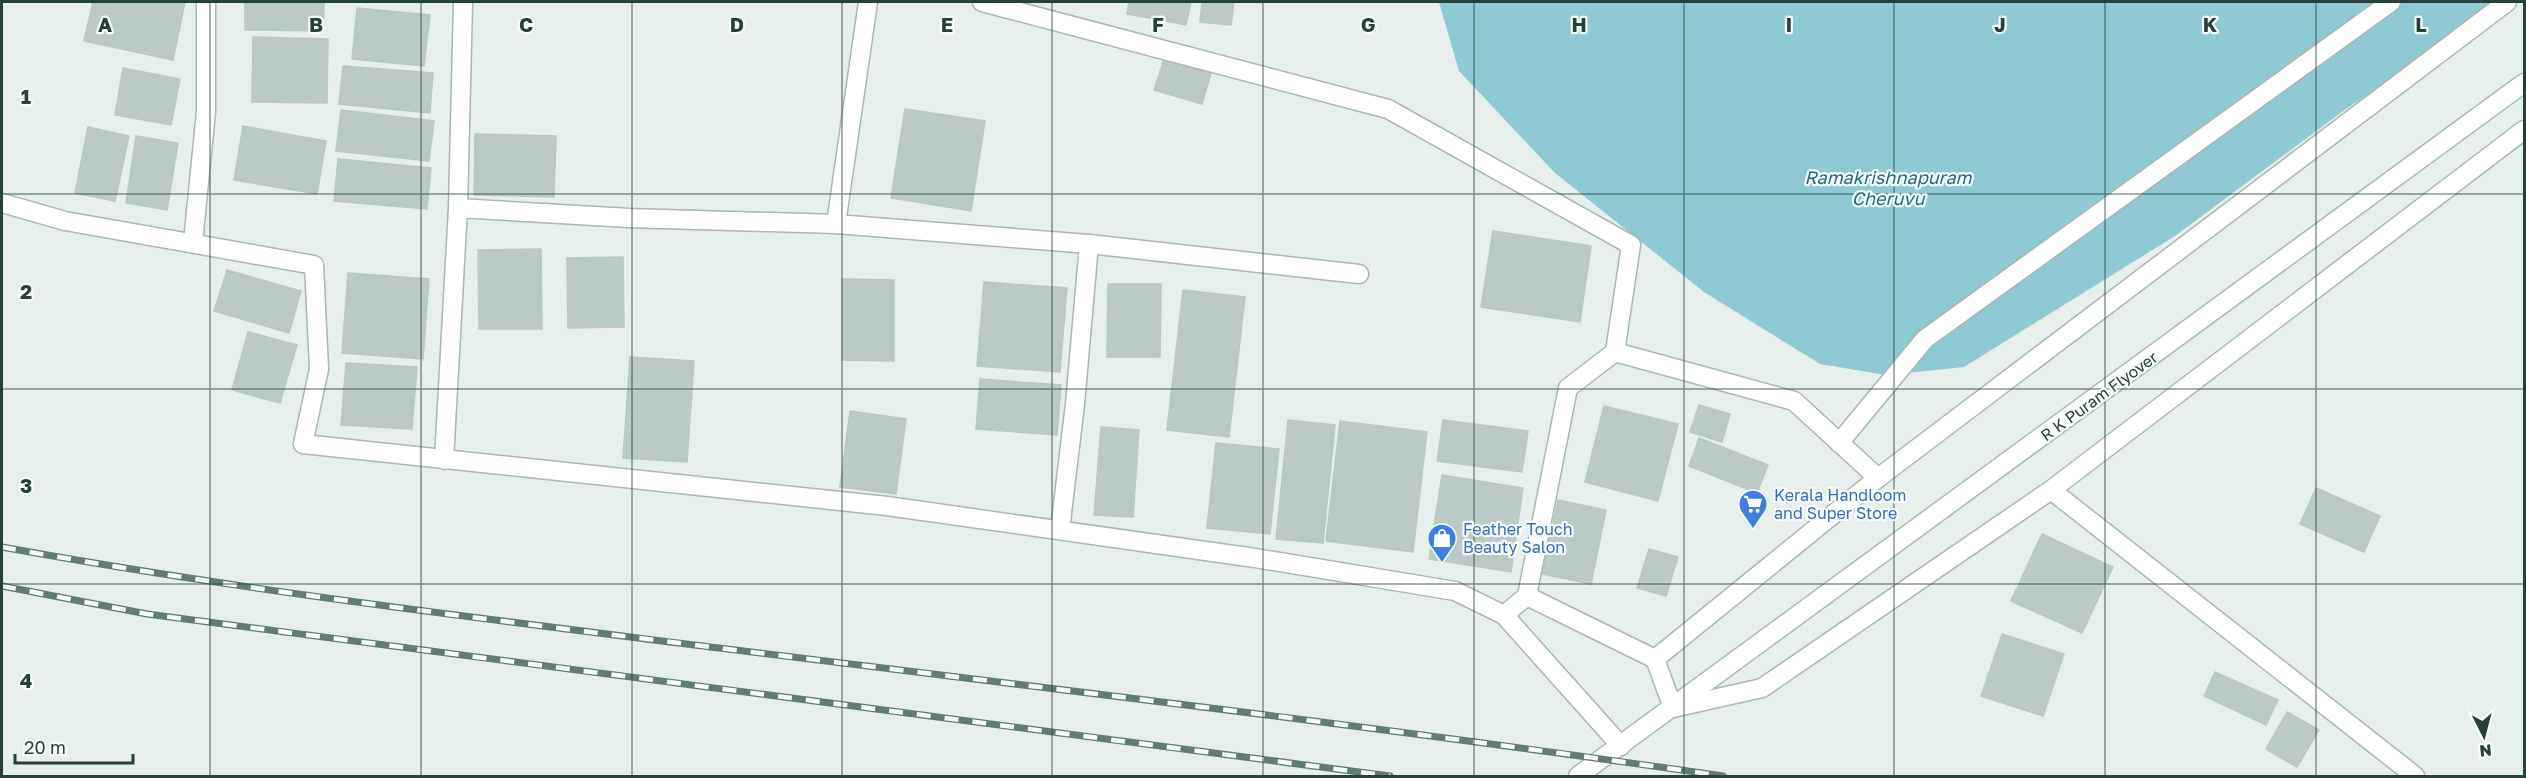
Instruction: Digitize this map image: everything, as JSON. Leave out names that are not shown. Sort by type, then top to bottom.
[{"type":"street","points":[[193,242],[206,112],[206,2]]},
{"type":"street","points":[[444,460],[458,208],[463,2]]},
{"type":"street","points":[[836,224],[868,2]]},
{"type":"street","points":[[982,2],[1388,109],[1631,245],[1615,352],[1568,388],[1527,597],[1504,615]]},
{"type":"street","points":[[1839,442],[1925,339],[2391,2]]},
{"type":"street","points":[[1655,658],[1878,477],[2507,2]]},
{"type":"street","name":"R K Puram Flyover","points":[[1582,776],[2524,83]]},
{"type":"street","points":[[1527,597],[1655,658],[1673,708],[1762,688],[2052,490],[2524,130]]},
{"type":"street","points":[[2,203],[65,220],[314,265],[319,369],[303,444],[887,506],[1255,558],[1455,591],[1504,615],[1621,746]]},
{"type":"street","points":[[458,208],[629,218],[836,224],[1089,244],[1359,274]]},
{"type":"street","points":[[1060,530],[1075,404],[1089,244]]},
{"type":"street","points":[[1615,352],[1794,401],[1878,477]]},
{"type":"street","points":[[2052,490],[2415,777]]},
{"type":"water","name":"Ramakrishnapuram Cheruvu","points":[[1439,2],[2506,2],[2346,109],[2175,236],[1964,367],[1886,375],[1820,364],[1704,292],[1555,173],[1459,71]]},
{"type":"building","points":[[93,2],[185,2],[173,60],[84,41]]},
{"type":"building","points":[[245,2],[324,2],[323,31],[245,30]]},
{"type":"building","points":[[1129,2],[1191,2],[1186,25],[1127,14]]},
{"type":"building","points":[[1202,2],[1234,2],[1231,25],[1200,22]]},
{"type":"building","points":[[357,8],[430,15],[424,66],[352,59]]},
{"type":"building","points":[[253,37],[328,39],[327,103],[252,102]]},
{"type":"building","points":[[1164,59],[1211,73],[1202,104],[1154,90]]},
{"type":"building","points":[[343,66],[433,73],[430,113],[339,104]]},
{"type":"building","points":[[123,68],[180,79],[171,125],[115,115]]},
{"type":"building","points":[[905,109],[985,121],[971,211],[891,198]]},
{"type":"building","points":[[341,110],[434,121],[429,161],[336,151]]},
{"type":"building","points":[[243,126],[326,141],[317,194],[234,180]]},
{"type":"building","points":[[88,127],[129,136],[115,201],[75,193]]},
{"type":"building","points":[[475,134],[556,136],[554,197],[474,195]]},
{"type":"building","points":[[136,136],[178,143],[167,210],[126,203]]},
{"type":"building","points":[[338,159],[431,168],[427,209],[334,201]]},
{"type":"building","points":[[1493,231],[1591,246],[1580,322],[1481,307]]},
{"type":"building","points":[[541,249],[542,329],[479,329],[478,250]]},
{"type":"building","points":[[623,257],[624,327],[568,328],[567,258]]},
{"type":"building","points":[[227,270],[301,291],[289,333],[214,311]]},
{"type":"building","points":[[348,273],[429,279],[423,359],[342,353]]},
{"type":"building","points":[[842,279],[894,280],[894,361],[842,360]]},
{"type":"building","points":[[984,282],[1067,288],[1060,372],[977,366]]},
{"type":"building","points":[[1108,284],[1161,284],[1160,357],[1107,357]]},
{"type":"building","points":[[1183,290],[1245,297],[1229,437],[1167,430]]},
{"type":"building","points":[[248,332],[297,345],[280,403],[232,390]]},
{"type":"building","points":[[630,357],[694,361],[687,462],[623,458]]},
{"type":"building","points":[[346,363],[417,367],[412,429],[341,425]]},
{"type":"building","points":[[980,379],[1061,385],[1057,435],[976,429]]},
{"type":"building","points":[[1699,405],[1730,414],[1722,442],[1690,432]]},
{"type":"building","points":[[1604,406],[1678,424],[1658,501],[1585,482]]},
{"type":"building","points":[[850,411],[906,419],[896,494],[840,487]]},
{"type":"building","points":[[1288,420],[1335,425],[1323,543],[1276,539]]},
{"type":"building","points":[[1443,420],[1528,431],[1522,472],[1437,461]]},
{"type":"building","points":[[1340,421],[1427,432],[1413,552],[1326,541]]},
{"type":"building","points":[[1101,427],[1139,430],[1133,517],[1094,515]]},
{"type":"building","points":[[1699,438],[1768,465],[1757,493],[1689,466]]},
{"type":"building","points":[[1216,443],[1279,449],[1270,534],[1207,528]]},
{"type":"building","points":[[1442,475],[1523,488],[1511,572],[1429,559]]},
{"type":"building","points":[[2316,488],[2380,516],[2364,552],[2300,524]]},
{"type":"building","points":[[1558,500],[1606,510],[1591,584],[1542,574]]},
{"type":"building","points":[[2042,534],[2113,567],[2082,633],[2011,601]]},
{"type":"building","points":[[1649,549],[1678,557],[1666,596],[1637,588]]},
{"type":"building","points":[[2002,634],[2064,654],[2043,716],[1981,696]]},
{"type":"building","points":[[2215,672],[2278,700],[2266,725],[2204,696]]},
{"type":"building","points":[[2287,712],[2319,730],[2297,767],[2266,749]]},
{"type":"railway","points":[[2,547],[180,577],[359,602],[1347,725],[1723,776]]},
{"type":"railway","points":[[2,586],[147,614],[1390,776]]},
{"type":"place","name":"Kerala Handloom and Super Store","points":[[1753,530]]},
{"type":"place","name":"Feather Touch Beauty Salon","points":[[1442,564]]}]
